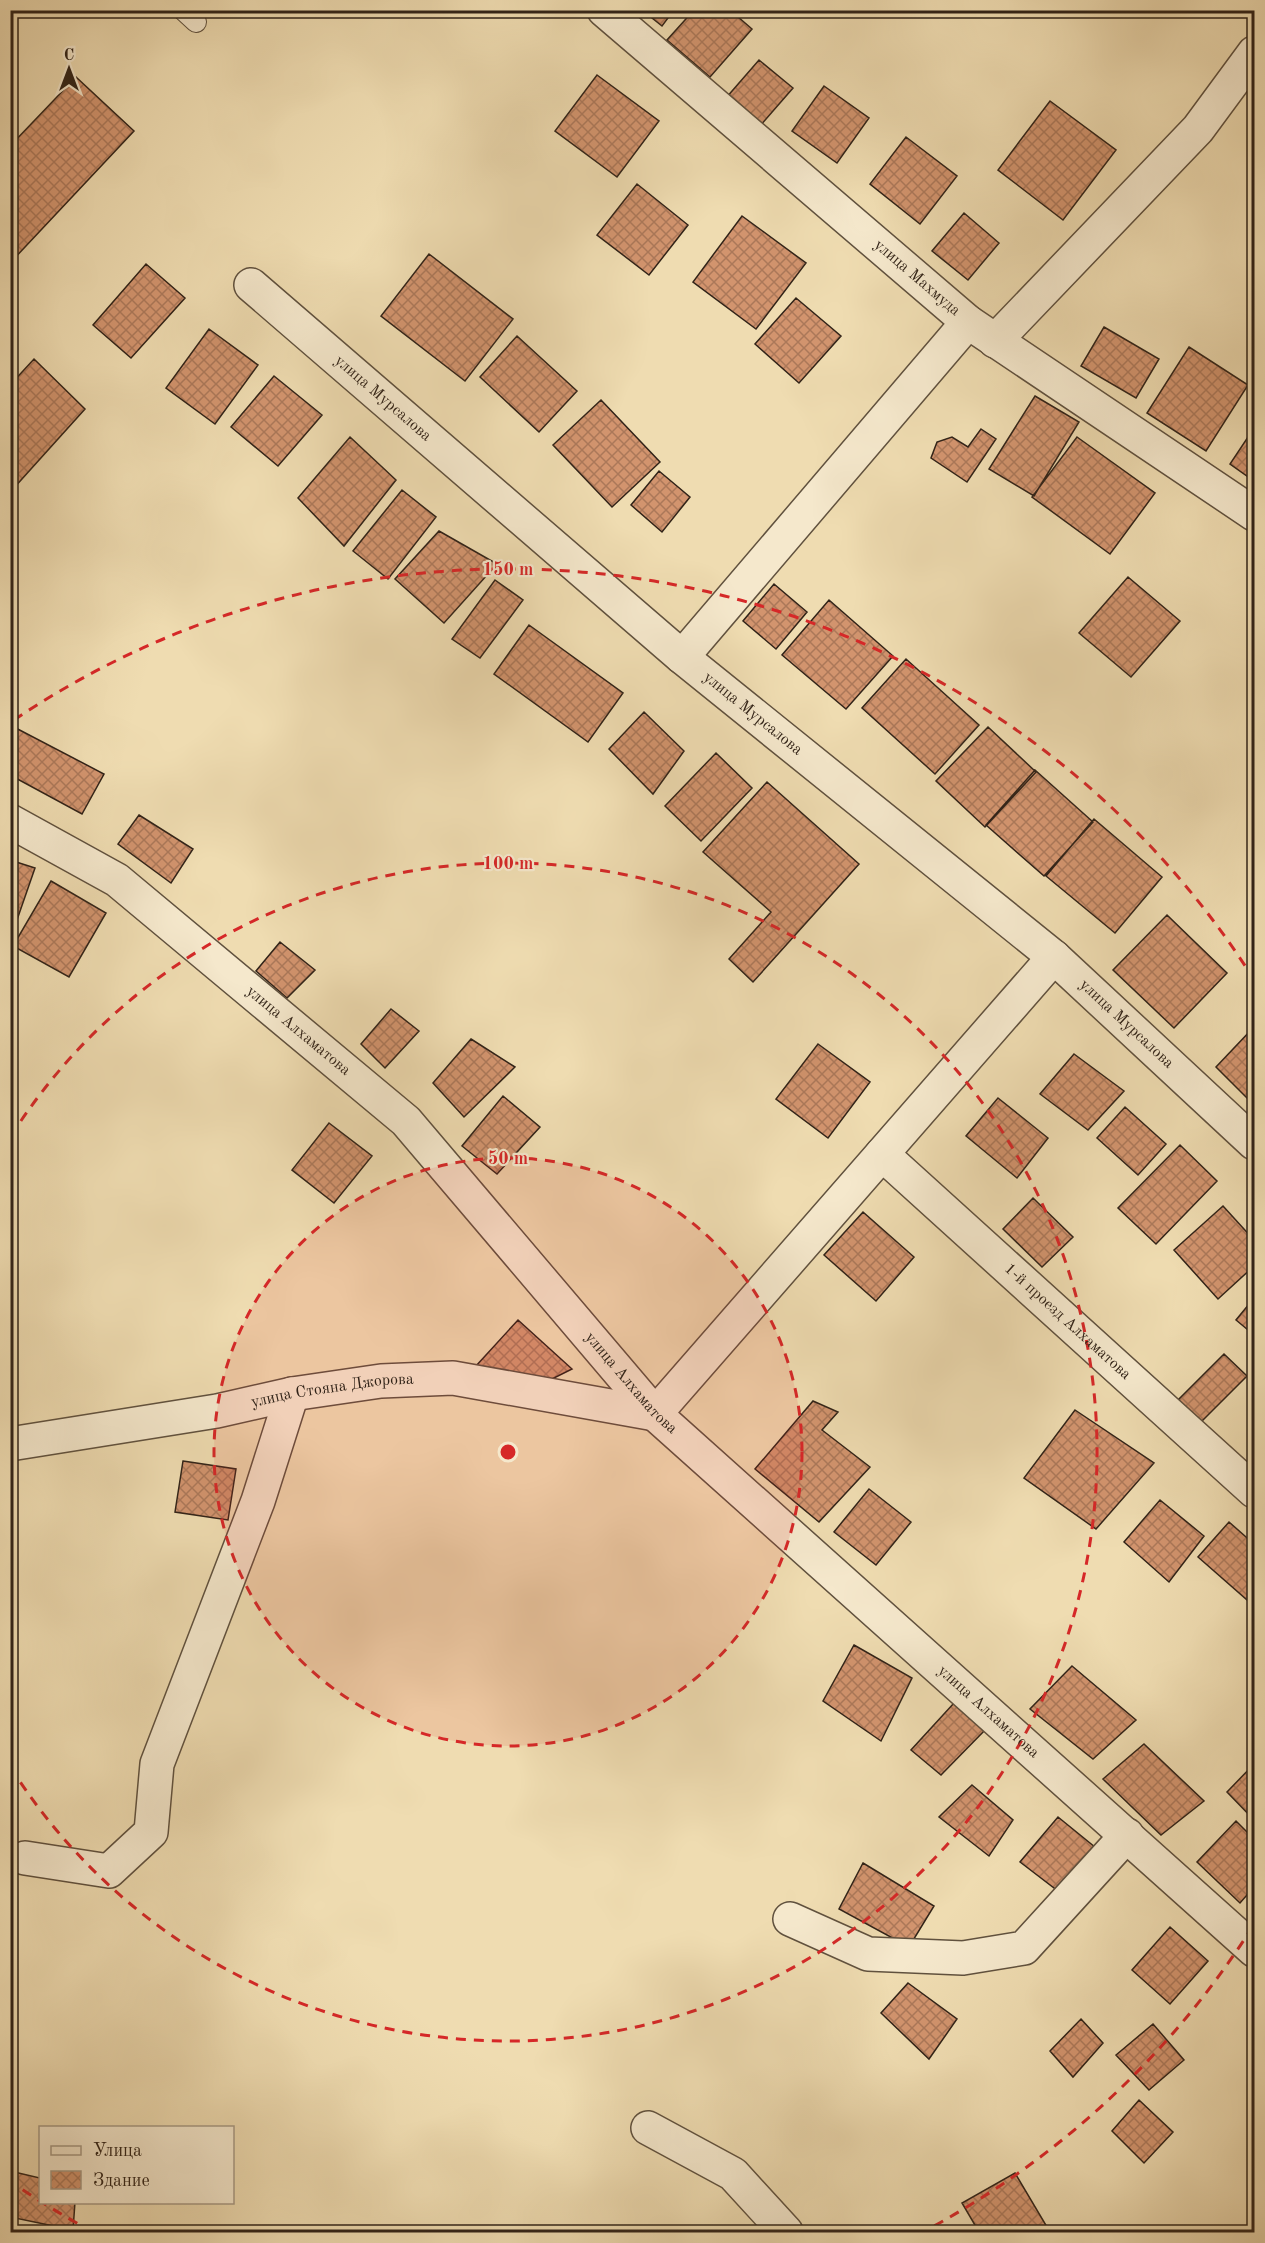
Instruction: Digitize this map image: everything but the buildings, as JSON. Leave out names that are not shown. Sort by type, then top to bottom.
[{"type":"street","name":"улица Махмуда","points":[[604,10],[968,322],[1254,514]]},
{"type":"street","points":[[995,341],[1198,129],[1254,53]]},
{"type":"street","name":"улица Мурсалова","points":[[250,285],[682,657],[1054,957],[1254,1143]]},
{"type":"street","points":[[682,657],[968,322]]},
{"type":"street","name":"улица Алхаматова","points":[[10,821],[117,880],[406,1121],[655,1414],[1254,1950]]},
{"type":"street","points":[[655,1414],[1054,957]]},
{"type":"street","name":"1-й проезд Алхаматова","points":[[882,1154],[1254,1491]]},
{"type":"street","name":"улица Стояна Джорова","points":[[10,1444],[217,1411],[292,1394],[381,1381],[453,1378],[655,1414]]},
{"type":"street","points":[[25,1858],[109,1871],[151,1832],[157,1764],[258,1501],[292,1394]]},
{"type":"street","points":[[790,1919],[868,1954],[963,1958],[1023,1948],[1127,1836]]},
{"type":"street","points":[[648,2128],[733,2174],[786,2232]]}]
